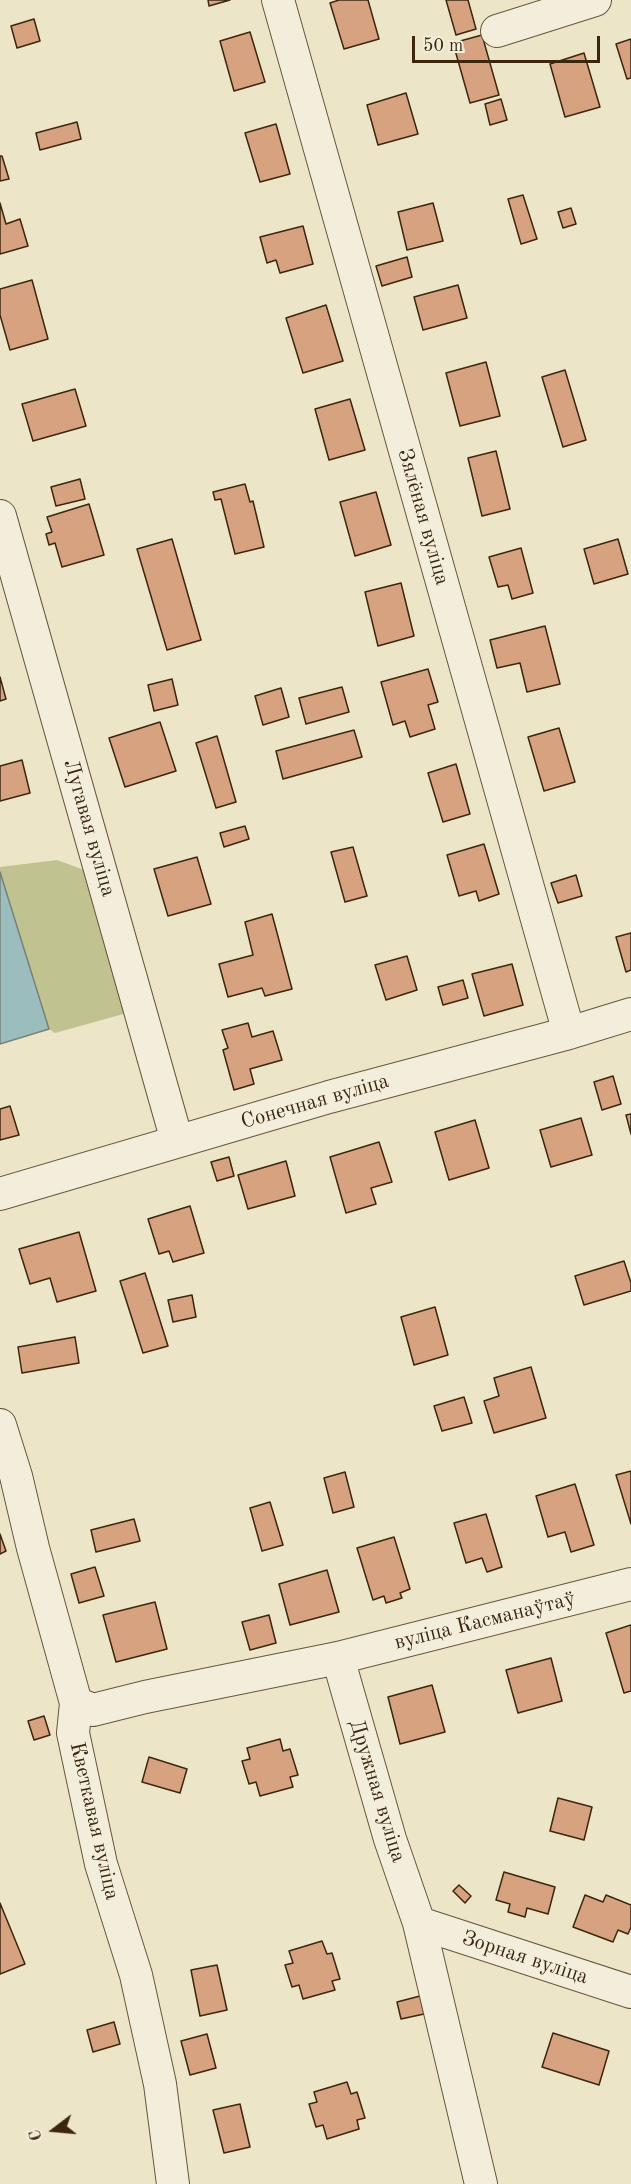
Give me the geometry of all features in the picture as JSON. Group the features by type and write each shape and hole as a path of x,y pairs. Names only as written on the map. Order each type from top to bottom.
{"street":[{"name":"Зялёная вуліца","path":"278,0 568,1033"},
{"path":"497,31 595,0"},
{"name":"Лугавая вуліца","path":"0,516 177,1142"},
{"name":"Сонечная вуліца","path":"0,1194 329,1097 631,1014"},
{"name":"Кветкавая вуліца","path":"0,1425 16,1476 33,1548 76,1703 73,1733 101,1864 136,1975 160,2084 173,2184"},
{"name":"вуліца Касманаўтаў","path":"339,1658 631,1584"},
{"path":"76,1703 93,1710 145,1697 339,1658"},
{"name":"Дружная вуліца","path":"339,1658 390,1839 419,1923 481,2184"},
{"name":"Зорная вуліца","path":"419,1923 631,1992"}],"green space":[{"path":"57,860 87,871 127,1013 55,1033 49,1029 0,867"}],"water":[{"path":"0,872 49,1029 0,1044"}],"building":[{"path":"208,0 230,0 209,6"},
{"path":"339,0 368,0 379,39 344,49 330,3"},
{"path":"446,0 468,0 476,29 456,35"},
{"path":"34,19 40,41 17,48 11,26"},
{"path":"250,32 265,82 234,91 220,41"},
{"path":"482,35 499,95 470,103 453,43"},
{"path":"631,39 631,78 627,79 616,44"},
{"path":"584,53 600,107 565,117 550,64"},
{"path":"406,93 418,134 378,145 367,105"},
{"path":"501,99 507,120 490,125 485,104"},
{"path":"77,122 81,139 40,150 36,133"},
{"path":"276,124 290,174 260,182 245,133"},
{"path":"0,156 2,156 9,179 0,181"},
{"path":"523,195 537,239 521,244 508,199"},
{"path":"0,203 6,224 20,219 28,246 0,254"},
{"path":"433,203 443,241 407,250 398,212"},
{"path":"571,208 576,224 563,228 558,212"},
{"path":"303,226 313,264 280,273 276,260 267,263 260,237"},
{"path":"407,257 412,277 382,286 376,266"},
{"path":"32,280 48,339 10,350 0,315 0,289"},
{"path":"458,285 467,318 423,330 414,297"},
{"path":"326,305 343,361 303,373 286,318"},
{"path":"486,362 500,416 460,426 446,373"},
{"path":"565,370 586,440 563,447 542,377"},
{"path":"75,389 86,426 33,441 22,404"},
{"path":"350,399 365,450 329,460 315,409"},
{"path":"496,451 510,509 482,516 468,458"},
{"path":"80,479 85,499 56,506 51,487"},
{"path":"245,484 250,502 253,501 264,547 235,554 221,499 215,500 213,492"},
{"path":"376,492 391,545 355,556 340,502"},
{"path":"89,504 104,555 62,567 55,543 49,545 46,534 52,532 47,517"},
{"path":"172,539 201,640 167,650 137,549"},
{"path":"618,539 628,574 594,584 584,549"},
{"path":"521,548 533,593 512,599 508,585 498,587 489,557"},
{"path":"401,583 414,636 378,646 365,592"},
{"path":"545,626 560,684 527,692 520,663 497,668 490,640"},
{"path":"428,669 438,702 428,705 435,729 410,737 405,721 393,725 381,682"},
{"path":"0,677 6,699 0,701"},
{"path":"172,679 178,705 154,711 148,685"},
{"path":"342,687 349,712 306,724 299,698"},
{"path":"281,688 289,717 263,725 255,696"},
{"path":"160,722 176,771 125,787 109,738"},
{"path":"559,728 575,782 544,791 528,737"},
{"path":"354,730 362,757 283,779 276,751"},
{"path":"217,736 236,802 216,808 196,743"},
{"path":"22,760 30,793 0,801 0,766"},
{"path":"456,764 470,814 443,822 428,773"},
{"path":"245,826 249,839 224,847 220,833"},
{"path":"484,844 499,894 479,901 476,891 459,896 447,855"},
{"path":"353,847 367,896 345,902 331,852"},
{"path":"197,857 211,904 168,916 154,869"},
{"path":"576,875 582,896 558,903 551,883"},
{"path":"272,914 292,989 265,996 262,988 228,997 219,964 253,955 245,922"},
{"path":"631,933 631,970 626,972 616,937"},
{"path":"407,956 417,990 386,1000 375,965"},
{"path":"512,964 523,1005 484,1016 472,974"},
{"path":"463,980 468,998 443,1005 438,987"},
{"path":"248,1023 252,1037 273,1031 282,1060 250,1069 254,1084 234,1090 223,1050 228,1048 222,1030"},
{"path":"613,1076 621,1104 602,1110 594,1082"},
{"path":"10,1106 19,1135 0,1140 0,1109"},
{"path":"631,1114 631,1134 626,1115"},
{"path":"581,1118 592,1155 551,1167 540,1130"},
{"path":"475,1120 489,1168 449,1180 435,1132"},
{"path":"379,1142 392,1182 371,1188 376,1204 346,1213 330,1157"},
{"path":"229,1157 234,1176 217,1181 211,1162"},
{"path":"286,1161 295,1196 248,1209 238,1175"},
{"path":"190,1206 204,1253 173,1262 169,1251 159,1254 148,1219"},
{"path":"79,1232 96,1291 57,1302 50,1278 30,1284 19,1249"},
{"path":"624,1261 631,1283 631,1291 584,1305 575,1276"},
{"path":"145,1273 168,1346 143,1353 120,1281"},
{"path":"192,1295 196,1317 173,1322 168,1300"},
{"path":"435,1307 448,1355 414,1365 401,1317"},
{"path":"75,1337 79,1363 22,1373 18,1347"},
{"path":"531,1367 546,1418 494,1433 484,1401 499,1396 494,1378"},
{"path":"464,1397 472,1423 442,1431 434,1406"},
{"path":"631,1471 631,1524 616,1475"},
{"path":"345,1472 354,1507 333,1513 324,1478"},
{"path":"575,1484 594,1545 571,1552 565,1532 548,1537 536,1496"},
{"path":"270,1502 283,1545 262,1551 250,1508"},
{"path":"486,1514 502,1567 487,1572 482,1558 466,1563 454,1523"},
{"path":"134,1519 140,1541 96,1552 91,1530"},
{"path":"0,1534 6,1551 0,1554"},
{"path":"394,1537 410,1589 400,1593 402,1598 386,1603 384,1596 373,1600 357,1548"},
{"path":"95,1567 104,1596 79,1603 71,1574"},
{"path":"327,1570 339,1612 290,1625 279,1584"},
{"path":"155,1602 167,1649 116,1662 103,1615"},
{"path":"269,1615 276,1643 250,1650 242,1622"},
{"path":"631,1625 631,1691 624,1693 606,1633"},
{"path":"551,1658 562,1701 518,1713 506,1670"},
{"path":"432,1685 445,1732 400,1744 388,1697"},
{"path":"44,1716 50,1735 34,1740 28,1721"},
{"path":"280,1739 283,1751 290,1749 298,1775 290,1777 293,1787 260,1796 256,1782 249,1784 242,1761 250,1759 247,1748"},
{"path":"149,1757 187,1769 180,1793 142,1782"},
{"path":"558,1798 592,1807 584,1840 550,1831"},
{"path":"504,1872 555,1887 548,1914 527,1908 525,1917 508,1912 510,1904 496,1900"},
{"path":"459,1885 471,1896 465,1903 453,1891"},
{"path":"585,1895 603,1902 606,1895 631,1905 631,1927 628,1934 618,1930 613,1942 573,1927"},
{"path":"0,1903 25,1964 0,1974"},
{"path":"322,1941 327,1954 332,1953 340,1979 332,1981 335,1990 303,1999 299,1985 292,1987 285,1965 293,1963 289,1951"},
{"path":"217,1965 227,2010 200,2016 191,1970"},
{"path":"420,1996 424,2014 401,2019 397,2002"},
{"path":"114,2022 120,2044 93,2052 87,2030"},
{"path":"553,2033 609,2051 599,2085 542,2067"},
{"path":"207,2034 216,2068 190,2075 181,2041"},
{"path":"347,2082 351,2094 357,2092 365,2118 357,2120 359,2129 327,2139 323,2125 316,2127 309,2104 317,2102 314,2092"},
{"path":"240,2104 250,2147 224,2153 213,2110"}]}
